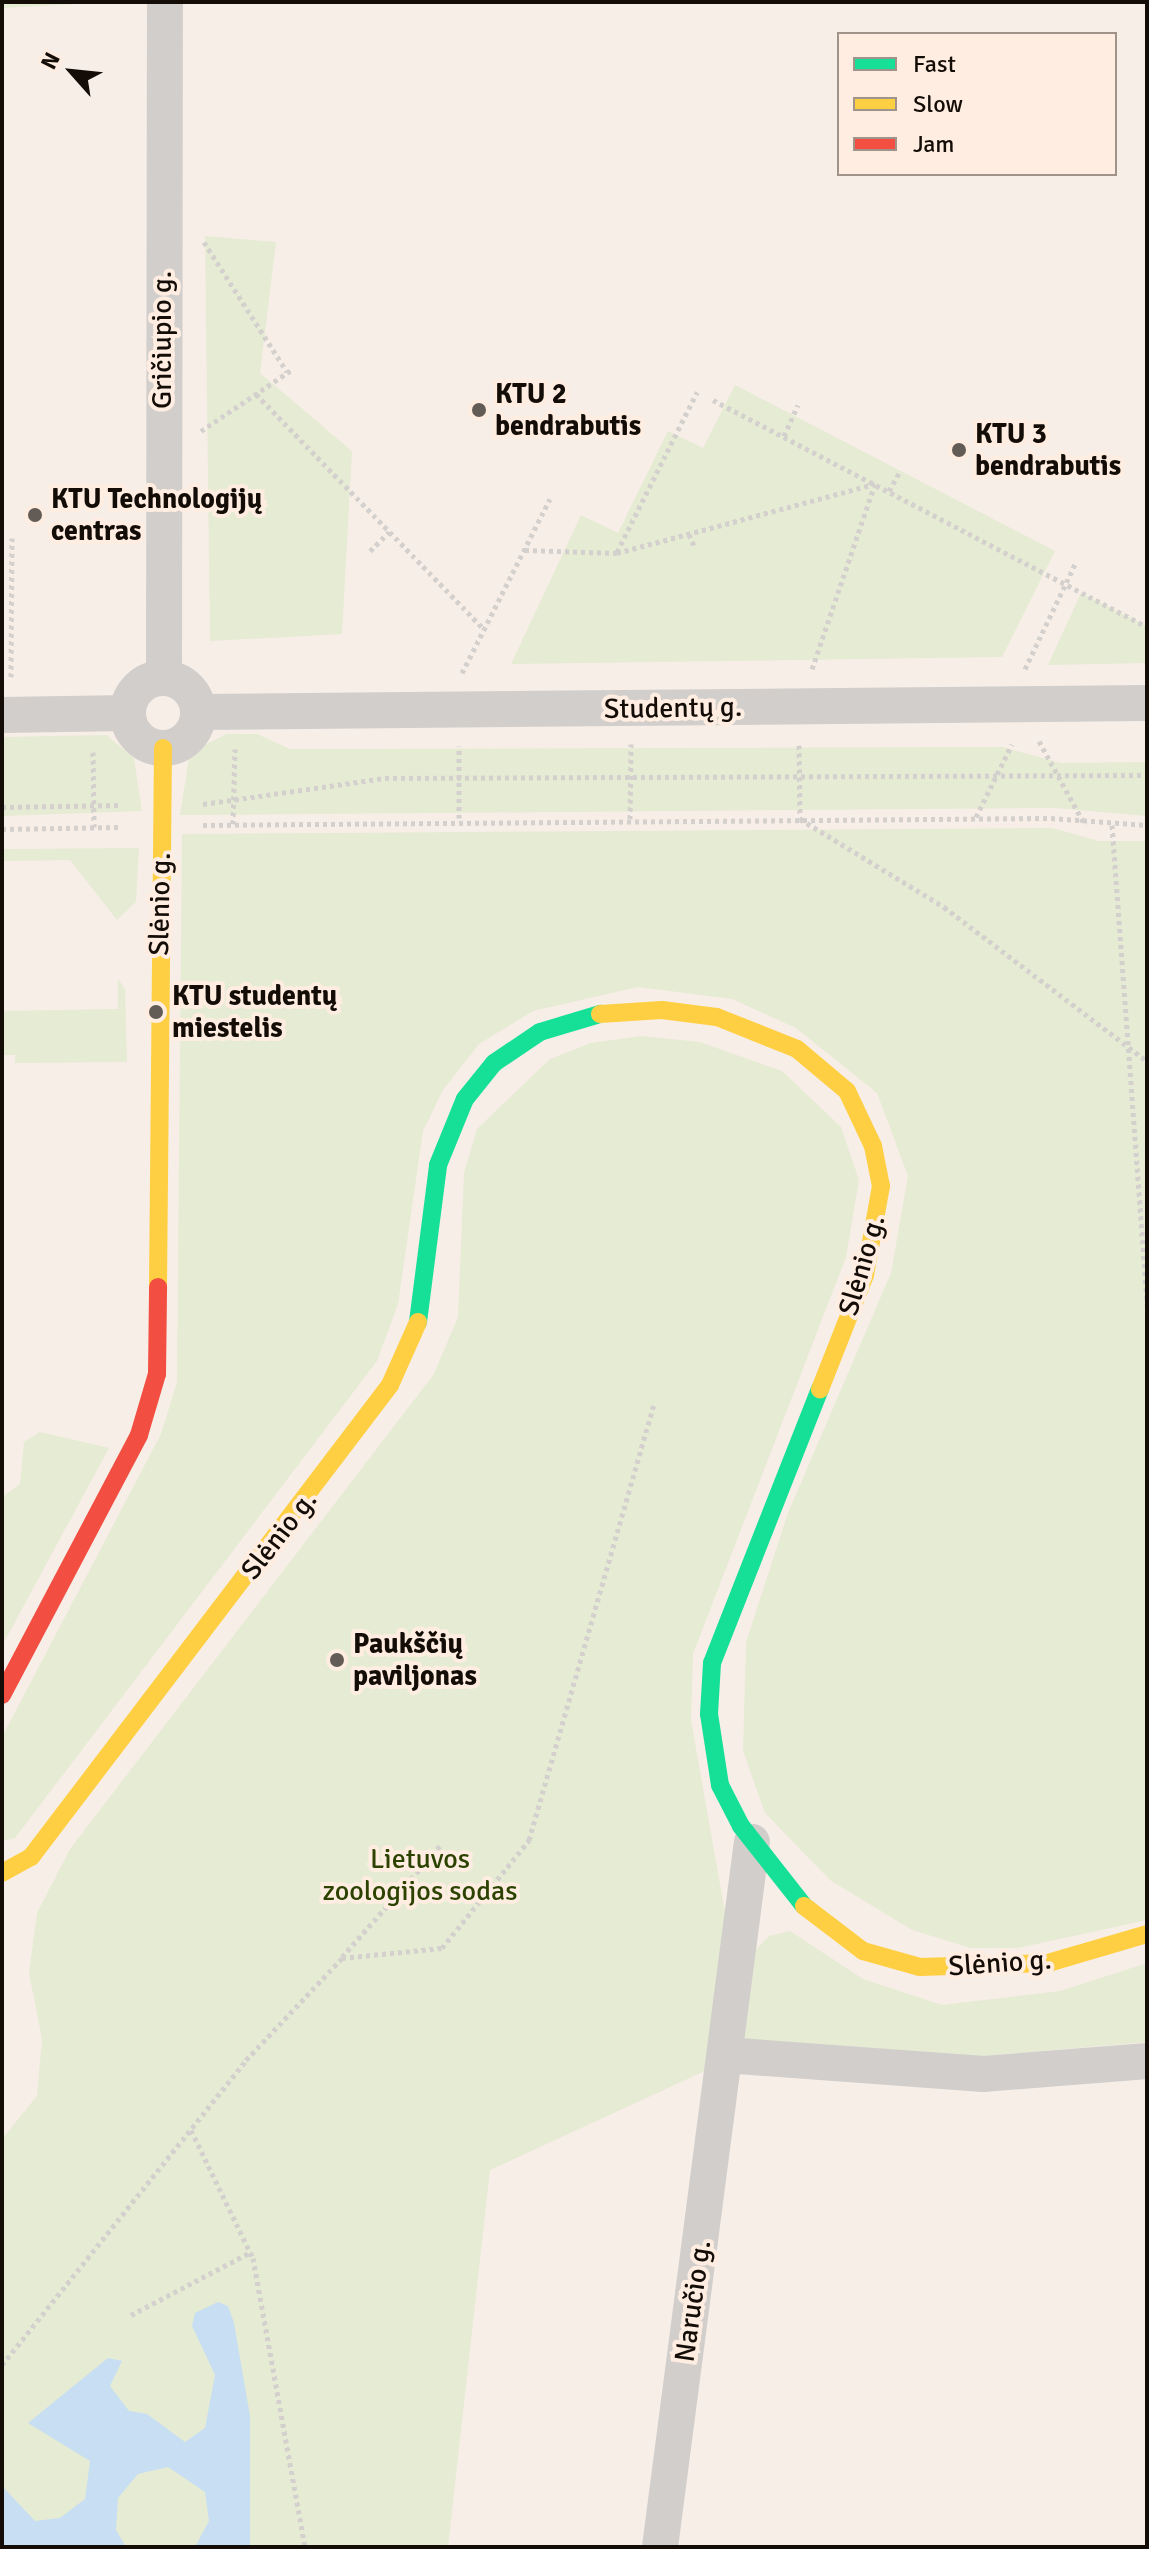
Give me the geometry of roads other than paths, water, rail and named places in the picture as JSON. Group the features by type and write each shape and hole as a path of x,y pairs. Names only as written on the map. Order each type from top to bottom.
{"street":[{"name":"Gričiupio g.","path":"164,678 165,2"},
{"path":"164,678 184,684 198,712 188,738 163,748 142,741 128,713 139,688 164,678"},
{"name":"Studentų g.","path":"198,712 799,706 1026,710 1147,703"},
{"path":"6,714 128,713"},
{"name":"Slėnio g.","path":"2,1695 139,1435 157,1374 163,748"},
{"name":"Slėnio g.","path":"2,1873 31,1857 390,1385 422,1313 438,1165 465,1099 494,1063 540,1032 631,1010 717,1017 797,1049 847,1091 873,1146 881,1186 865,1275 712,1663 709,1714 720,1785 752,1842 817,1923 863,1951 920,1967 1048,1963 1147,1934"},
{"name":"Naručio g.","path":"660,2547 752,1842"},
{"path":"725,2055 983,2074 1147,2061"}],"water":[{"path":"218,2302 228,2306 234,2323 250,2416 250,2547 195,2547 209,2521 205,2492 168,2467 138,2474 118,2498 116,2530 126,2547 2,2547 2,2486 35,2521 60,2518 85,2499 90,2461 28,2423 108,2358 122,2361 110,2386 129,2411 147,2414 185,2442 205,2428 215,2375 192,2326 195,2313"}],"place":[{"name":"KTU 2 bendrabutis","path":"479,410"},
{"name":"KTU 3 bendrabutis","path":"959,450"},
{"name":"KTU Technologijų centras","path":"35,515"},
{"name":"KTU studentų miestelis","path":"156,1012"},
{"name":"Paukščių paviljonas","path":"337,1660"}],"park label":[{"name":"Lietuvos zoologijos sodas","path":"420,1875"}]}
